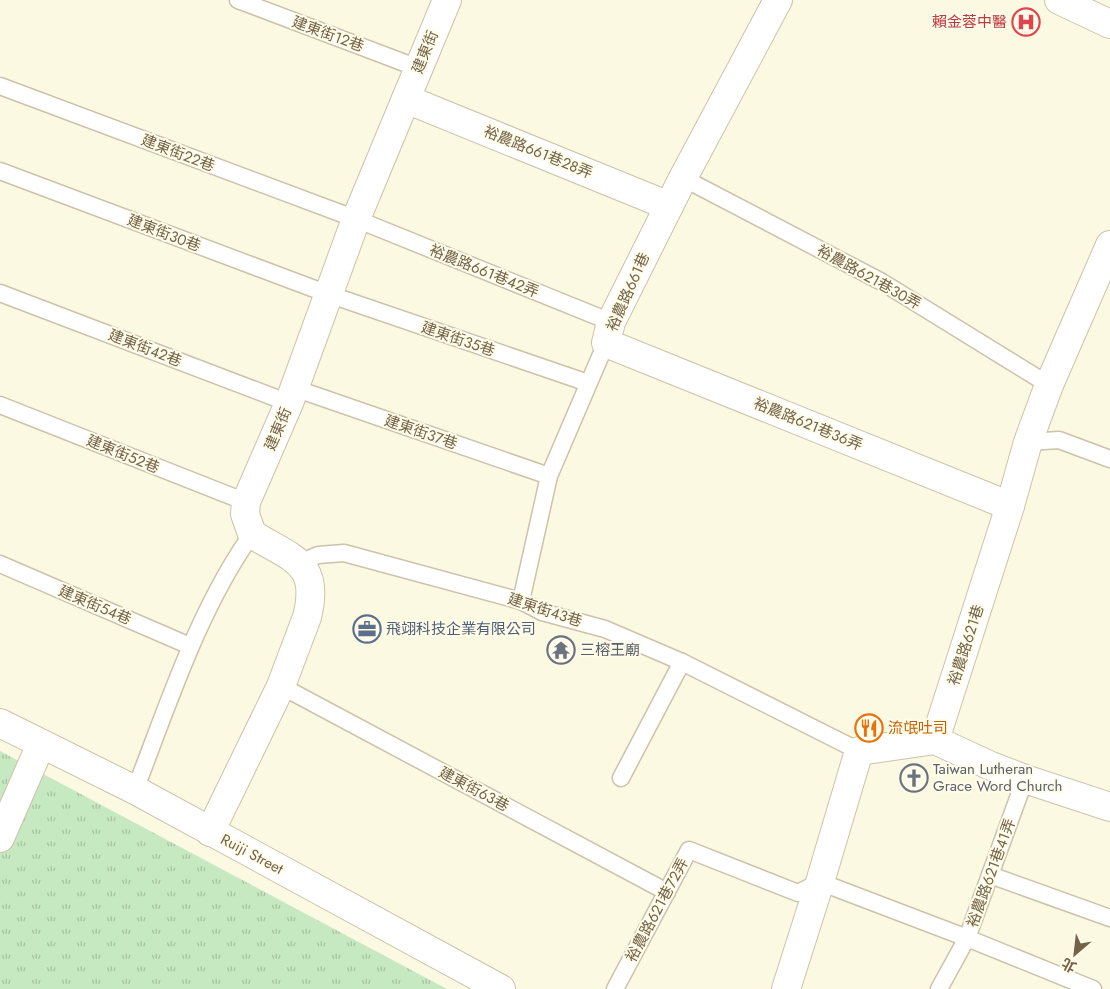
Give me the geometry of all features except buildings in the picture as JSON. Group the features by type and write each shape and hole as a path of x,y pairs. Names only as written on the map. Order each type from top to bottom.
{"street":[{"name":"建東街","path":"246,502 291,395 356,219 447,0"},
{"name":"裕農路661巷","path":"609,332 683,178 778,0"},
{"path":"1059,0 1110,24"},
{"name":"裕農路661巷28弄","path":"406,99 669,206"},
{"name":"裕農路621巷","path":"935,740 1010,506 1028,442 1049,385 1110,245"},
{"name":"裕農路621巷36弄","path":"609,332 1010,506"},
{"path":"210,832 281,686 310,606 310,583 307,572 300,563 252,534 245,514 246,502"},
{"name":"Ruiji Street","path":"0,723 135,790 501,989"},
{"path":"786,989 859,751 935,740 1025,779 1110,807"},
{"path":"0,838 41,744"}],"lane":[{"name":"建東街12巷","path":"238,0 418,68"},
{"name":"建東街22巷","path":"0,86 356,219"},
{"name":"建東街30巷","path":"0,171 328,294"},
{"name":"裕農路621巷30弄","path":"683,178 882,282 1049,385"},
{"name":"裕農路661巷42弄","path":"356,219 609,332"},
{"name":"建東街42巷","path":"0,292 291,395"},
{"name":"建東街35巷","path":"328,294 588,383"},
{"name":"裕農路661巷","path":"521,601 549,476 609,332"},
{"name":"建東街37巷","path":"291,395 549,476"},
{"name":"建東街52巷","path":"0,405 246,502"},
{"path":"1028,442 1059,440 1110,459"},
{"path":"135,790 190,646 234,558 252,534"},
{"name":"建東街43巷","path":"300,563 318,555 344,553 521,601 542,612 605,629 682,662 859,751"},
{"name":"建東街54巷","path":"0,564 190,646"},
{"path":"621,778 682,662"},
{"name":"建東街63巷","path":"281,686 667,892"},
{"name":"裕農路621巷41弄","path":"939,989 967,938 1025,779"},
{"name":"裕農路621巷72弄","path":"615,989 689,850 798,893 820,882"},
{"path":"990,875 1110,918"},
{"name":"裕農路621巷41弄","path":"820,882 967,938"},
{"path":"967,938 1093,989"}],"green space":[{"path":"0,751 447,989 0,989"}],"place":[{"name":"賴金蓉中醫","path":"1026,22"},
{"name":"飛翊科技企業有限公司","path":"367,629"},
{"name":"三榕王廟","path":"561,650"},
{"name":"流氓吐司","path":"869,728"},
{"name":"Taiwan Lutheran Grace Word Church","path":"914,778"}]}
